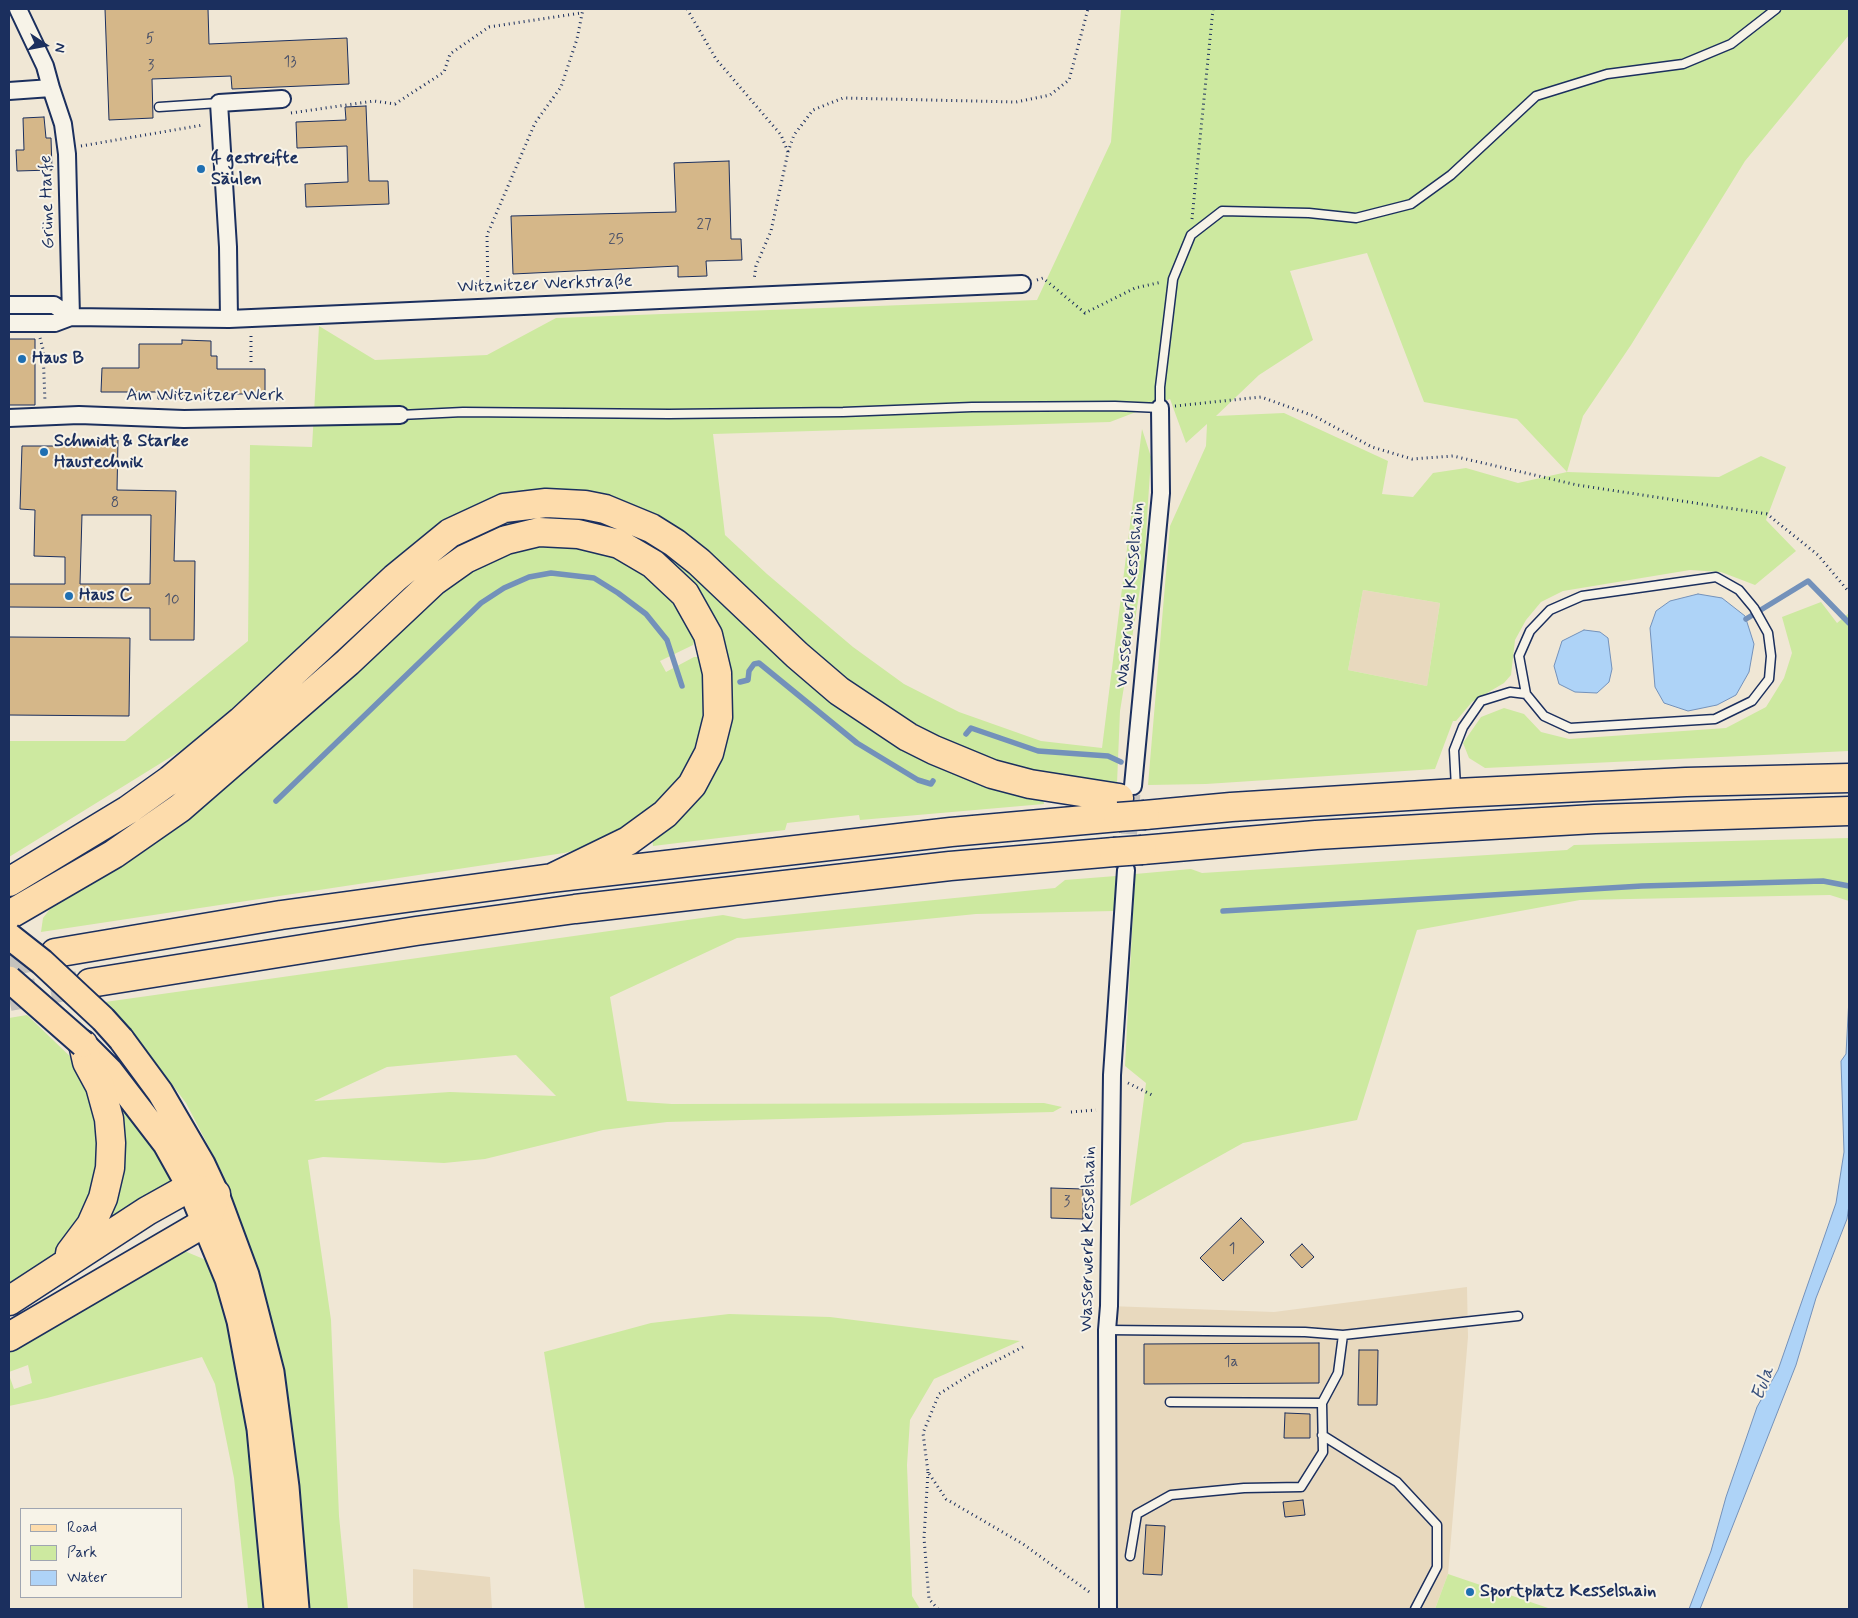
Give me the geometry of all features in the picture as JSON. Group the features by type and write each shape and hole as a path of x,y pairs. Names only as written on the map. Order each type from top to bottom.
{"highway":[{"path":"9,882 128,810 184,769 241,721 395,578 450,533 504,508 546,503 585,505 605,509 651,528 675,543 699,562 797,655 839,691 873,716 934,750 992,774 1030,784 1132,803 1231,807 1456,793 1686,782 1849,778"},
{"path":"14,913 114,854 180,808 348,662 434,581 464,559 506,540 538,532 578,534 618,544 653,564 685,594 708,634 717,673 718,717 709,753 692,785 665,814 628,841 552,878"},
{"path":"54,953 282,915 552,878 951,832 1132,803"},
{"path":"90,983 416,931 901,871 1127,857 1316,835 1585,820 1848,811"},
{"path":"58,1268 91,1226 103,1198 110,1168 111,1143 108,1119 100,1086 87,1062 84,1044"},
{"path":"9,1301 147,1211 190,1187 216,1194 206,1222 9,1337"}],"main road":[{"path":"9,936 55,974 103,1019 121,1039 160,1092 202,1164 216,1194 246,1275 271,1372 286,1486 296,1609"},
{"path":"9,979 84,1044 110,1071 138,1105 166,1144 190,1187 206,1222 238,1312 252,1374 260,1428 277,1609"}],"street":[{"name":"Grüne Harfe","path":"18,9 46,66 63,124 67,154 71,317"},
{"path":"9,91 51,88"},
{"path":"229,319 219,103 285,106"},
{"name":"Witznitzer Werkstraße","path":"9,323 55,323 71,317 229,319 1022,284"},
{"name":"Witznitzer Werkstraße","path":"9,305 54,305 71,317"},
{"name":"Wasserwerk Kesselshain","path":"1132,803 1160,493 1160,408"},
{"name":"Am Witznitzer Werk","path":"9,418 45,415 184,419 400,415"},
{"name":"Wasserwerk Kesselshain","path":"1108,1608 1107,1330 1109,1306 1112,1075 1127,857"}],"lane":[{"path":"400,415 463,412 669,414 843,412 972,407 1115,406 1160,408 1160,387 1173,279 1191,235 1222,210 1309,213 1356,218 1411,204 1451,174 1536,96 1607,74 1683,64 1731,44 1776,9"},
{"path":"159,107 219,103"},
{"path":"1456,793 1454,750 1467,720 1482,701 1510,692 1526,694 1544,716 1570,728 1715,719 1752,701 1770,679 1772,656 1768,633 1754,608 1739,590 1716,577 1582,596 1550,610 1530,631 1519,656 1526,694"},
{"path":"1107,1330 1305,1332 1343,1335 1518,1316"},
{"path":"1130,1556 1137,1514 1172,1495 1244,1488 1301,1488 1323,1452 1322,1403 1338,1373 1343,1335"},
{"path":"1170,1402 1322,1403"},
{"path":"1322,1435 1397,1482 1437,1525 1437,1567 1415,1609"}],"path":[{"path":"687,9 716,59 781,135 788,152"},
{"path":"751,296 756,266 771,231 788,152 794,135 813,110 843,98 1016,102 1050,95 1069,80 1088,9"},
{"path":"1191,235 1212,9"},
{"path":"285,106 374,101 395,104 444,72 450,54 489,27 582,11 577,39 561,87 536,123 487,235 487,307"},
{"path":"78,147 220,122"},
{"path":"1022,284 1044,278 1085,313 1135,288 1173,279"},
{"path":"251,362 252,318"},
{"path":"43,350 45,415"},
{"path":"1160,408 1261,397 1314,416 1372,447 1412,459 1453,456 1577,484 1767,514 1818,555 1849,592"},
{"path":"1112,1075 1154,1096"},
{"path":"1071,1112 1112,1109"},
{"path":"938,1609 929,1599 924,1546 928,1472 923,1433 939,1394 974,1372 1023,1347"},
{"path":"928,1472 946,1499 1023,1544 1108,1608"}],"shaded area":[{"path":"1363,590 1440,603 1427,686 1348,670"},
{"path":"1467,1287 1468,1337 1448,1574 1435,1609 1116,1609 1117,1349 1109,1306 1274,1312"},
{"path":"413,1569 490,1577 492,1609 413,1609"}],"green space":[{"path":"1121,9 1849,9 1849,35 1745,161 1631,345 1583,416 1567,472 1719,477 1761,456 1786,467 1766,520 1796,551 1755,585 1721,572 1690,570 1563,591 1541,602 1526,620 1515,640 1511,675 1504,683 1472,702 1456,721 1453,721 1435,769 1206,784 1148,785 1170,526 1206,446 1207,424 1186,443 1170,399 1110,422 713,434 725,535 767,574 853,647 904,684 959,712 1041,741 1102,748 1142,429 1151,457 1144,565 1120,711 1117,784 1019,769 965,751 914,727 865,698 593,494 561,489 531,490 498,498 458,513 424,535 246,697 182,750 9,857 9,741 125,741 248,641 250,445 312,447 319,326 375,360 487,355 556,318 1037,300 1111,142","holes":["1367,253 1424,402 1517,419 1567,472 1518,483 1466,468 1433,473 1413,497 1382,494 1388,461 1284,413 1216,416 1259,375 1313,340 1290,271","1363,590 1440,603 1427,686 1348,670"]},
{"path":"534,514 594,517 660,543 806,676 1043,796 1044,804 860,820 859,815 787,823 785,830 653,846 652,836 726,720 676,569 516,529 170,802 171,794 446,549 499,521"},
{"path":"537,543 566,543 614,554 664,586 696,635 693,645 660,661 666,672 694,657 704,657 705,733 675,794 601,844 564,853 41,932 43,918 54,904 472,566"},
{"path":"1821,602 1837,623 1849,613 1849,751 1485,768 1469,758 1463,743 1481,717 1504,708 1524,714 1541,732 1569,739 1726,728 1766,707 1784,678 1792,653 1782,617"},
{"path":"1849,838 1849,901 1830,895 1580,900 1417,930 1357,1120 1243,1143 1130,1206 1146,1083 1125,1066 1135,874 1191,869 1202,873 1567,850 1574,845"},
{"path":"1116,876 1114,911 976,914 737,938 610,997 627,1101 672,1104 1044,1103 1062,1107 1053,1112 667,1122 603,1130 485,1159 444,1163 323,1157 308,1160 331,1320 339,1516 348,1609 305,1609 251,1258 223,1174 186,1103 136,1036 105,1002 723,915 744,919 1055,888 1065,880","holes":["516,1055 556,1096 450,1092 314,1101 387,1067"]},
{"path":"27,1015 77,1063 92,1087 102,1146 92,1199 59,1254 9,1289 9,1018"},
{"path":"110,1084 176,1180 103,1224"},
{"path":"182,1250 206,1260 222,1284 250,1409 270,1609 248,1609 234,1478 215,1384 202,1357 47,1398 9,1406 9,1375 14,1389 32,1383 28,1365 9,1372 9,1350"},
{"path":"729,1314 830,1317 1020,1341 934,1379 910,1420 907,1465 912,1596 920,1609 585,1609 544,1352 651,1323"},
{"name":"Sportplatz Kesselshain","path":"1448,1574 1551,1609 1435,1609"}],"water":[{"path":"1698,594 1722,598 1745,616 1754,644 1749,672 1736,695 1717,705 1688,711 1664,703 1655,687 1650,628 1656,611 1670,601"},
{"path":"1584,630 1600,632 1608,638 1612,669 1609,682 1597,693 1575,692 1559,684 1554,666 1562,641"},
{"path":"1849,998 1849,1205 1847,1219 1816,1298 1796,1365 1700,1609 1689,1609 1711,1551 1726,1497 1757,1407 1778,1370 1836,1203 1844,1152 1841,1061 1846,1054"}],"building":[{"path":"105,9 208,9 209,44 347,38 349,84 232,89 231,76 152,79 153,118 109,120"},
{"path":"366,106 369,181 388,181 389,204 306,207 305,184 348,182 347,146 297,148 296,122 346,120 345,107"},
{"path":"44,117 46,138 51,138 52,170 17,171 16,150 24,150 23,118"},
{"path":"729,161 731,239 741,239 742,260 706,261 707,276 678,277 678,266 513,274 511,216 676,212 674,163"},
{"name":"Haus B","path":"9,339 35,339 35,405 9,405"},
{"path":"182,340 211,341 211,356 217,356 217,369 265,369 265,394 185,394 185,399 158,399 158,392 101,392 102,368 139,368 139,344 182,344"},
{"path":"66,439 118,440 117,490 176,491 174,561 195,561 194,640 150,640 150,608 9,607 9,584 65,584 65,557 34,556 35,510 20,509 22,446 66,446","holes":["82,515 151,515 150,584 80,584"]},
{"path":"9,637 130,638 129,716 9,715"},
{"path":"1051,1188 1083,1189 1083,1219 1051,1218"},
{"path":"1241,1218 1264,1242 1223,1281 1200,1258"},
{"path":"1302,1244 1314,1257 1302,1268 1290,1255"},
{"path":"1319,1343 1319,1383 1144,1384 1144,1344"},
{"path":"1359,1350 1378,1350 1377,1405 1358,1405"},
{"path":"1285,1413 1310,1414 1310,1438 1284,1438"},
{"path":"1303,1500 1305,1515 1285,1517 1283,1502"},
{"path":"1146,1525 1165,1526 1162,1575 1143,1574"}],"waterway":[{"path":"276,801 481,603 504,588 529,577 551,573 594,578 618,593 646,614 667,640 682,686"},
{"path":"1746,619 1808,581 1849,623"},
{"path":"740,682 748,680 749,671 754,664 759,663 857,743 918,780 931,784 933,781"},
{"path":"966,734 971,728 1038,751 1108,756 1121,762"},
{"path":"1223,911 1642,886 1823,881 1849,886"}],"tunnel":[{"path":"1127,858 1133,786"},
{"path":"9,962 55,953"},
{"path":"9,997 89,983"}],"place":[{"name":"4 gestreifte Säulen","path":"201,169"},
{"name":"Haus B","path":"22,359"},
{"name":"Schmidt & Starke Haustechnik","path":"44,452"},
{"name":"Haus C","path":"69,596"},
{"name":"Sportplatz Kesselshain","path":"1470,1592"}],"water label":[{"name":"Eula","path":"1764,1384"}]}
